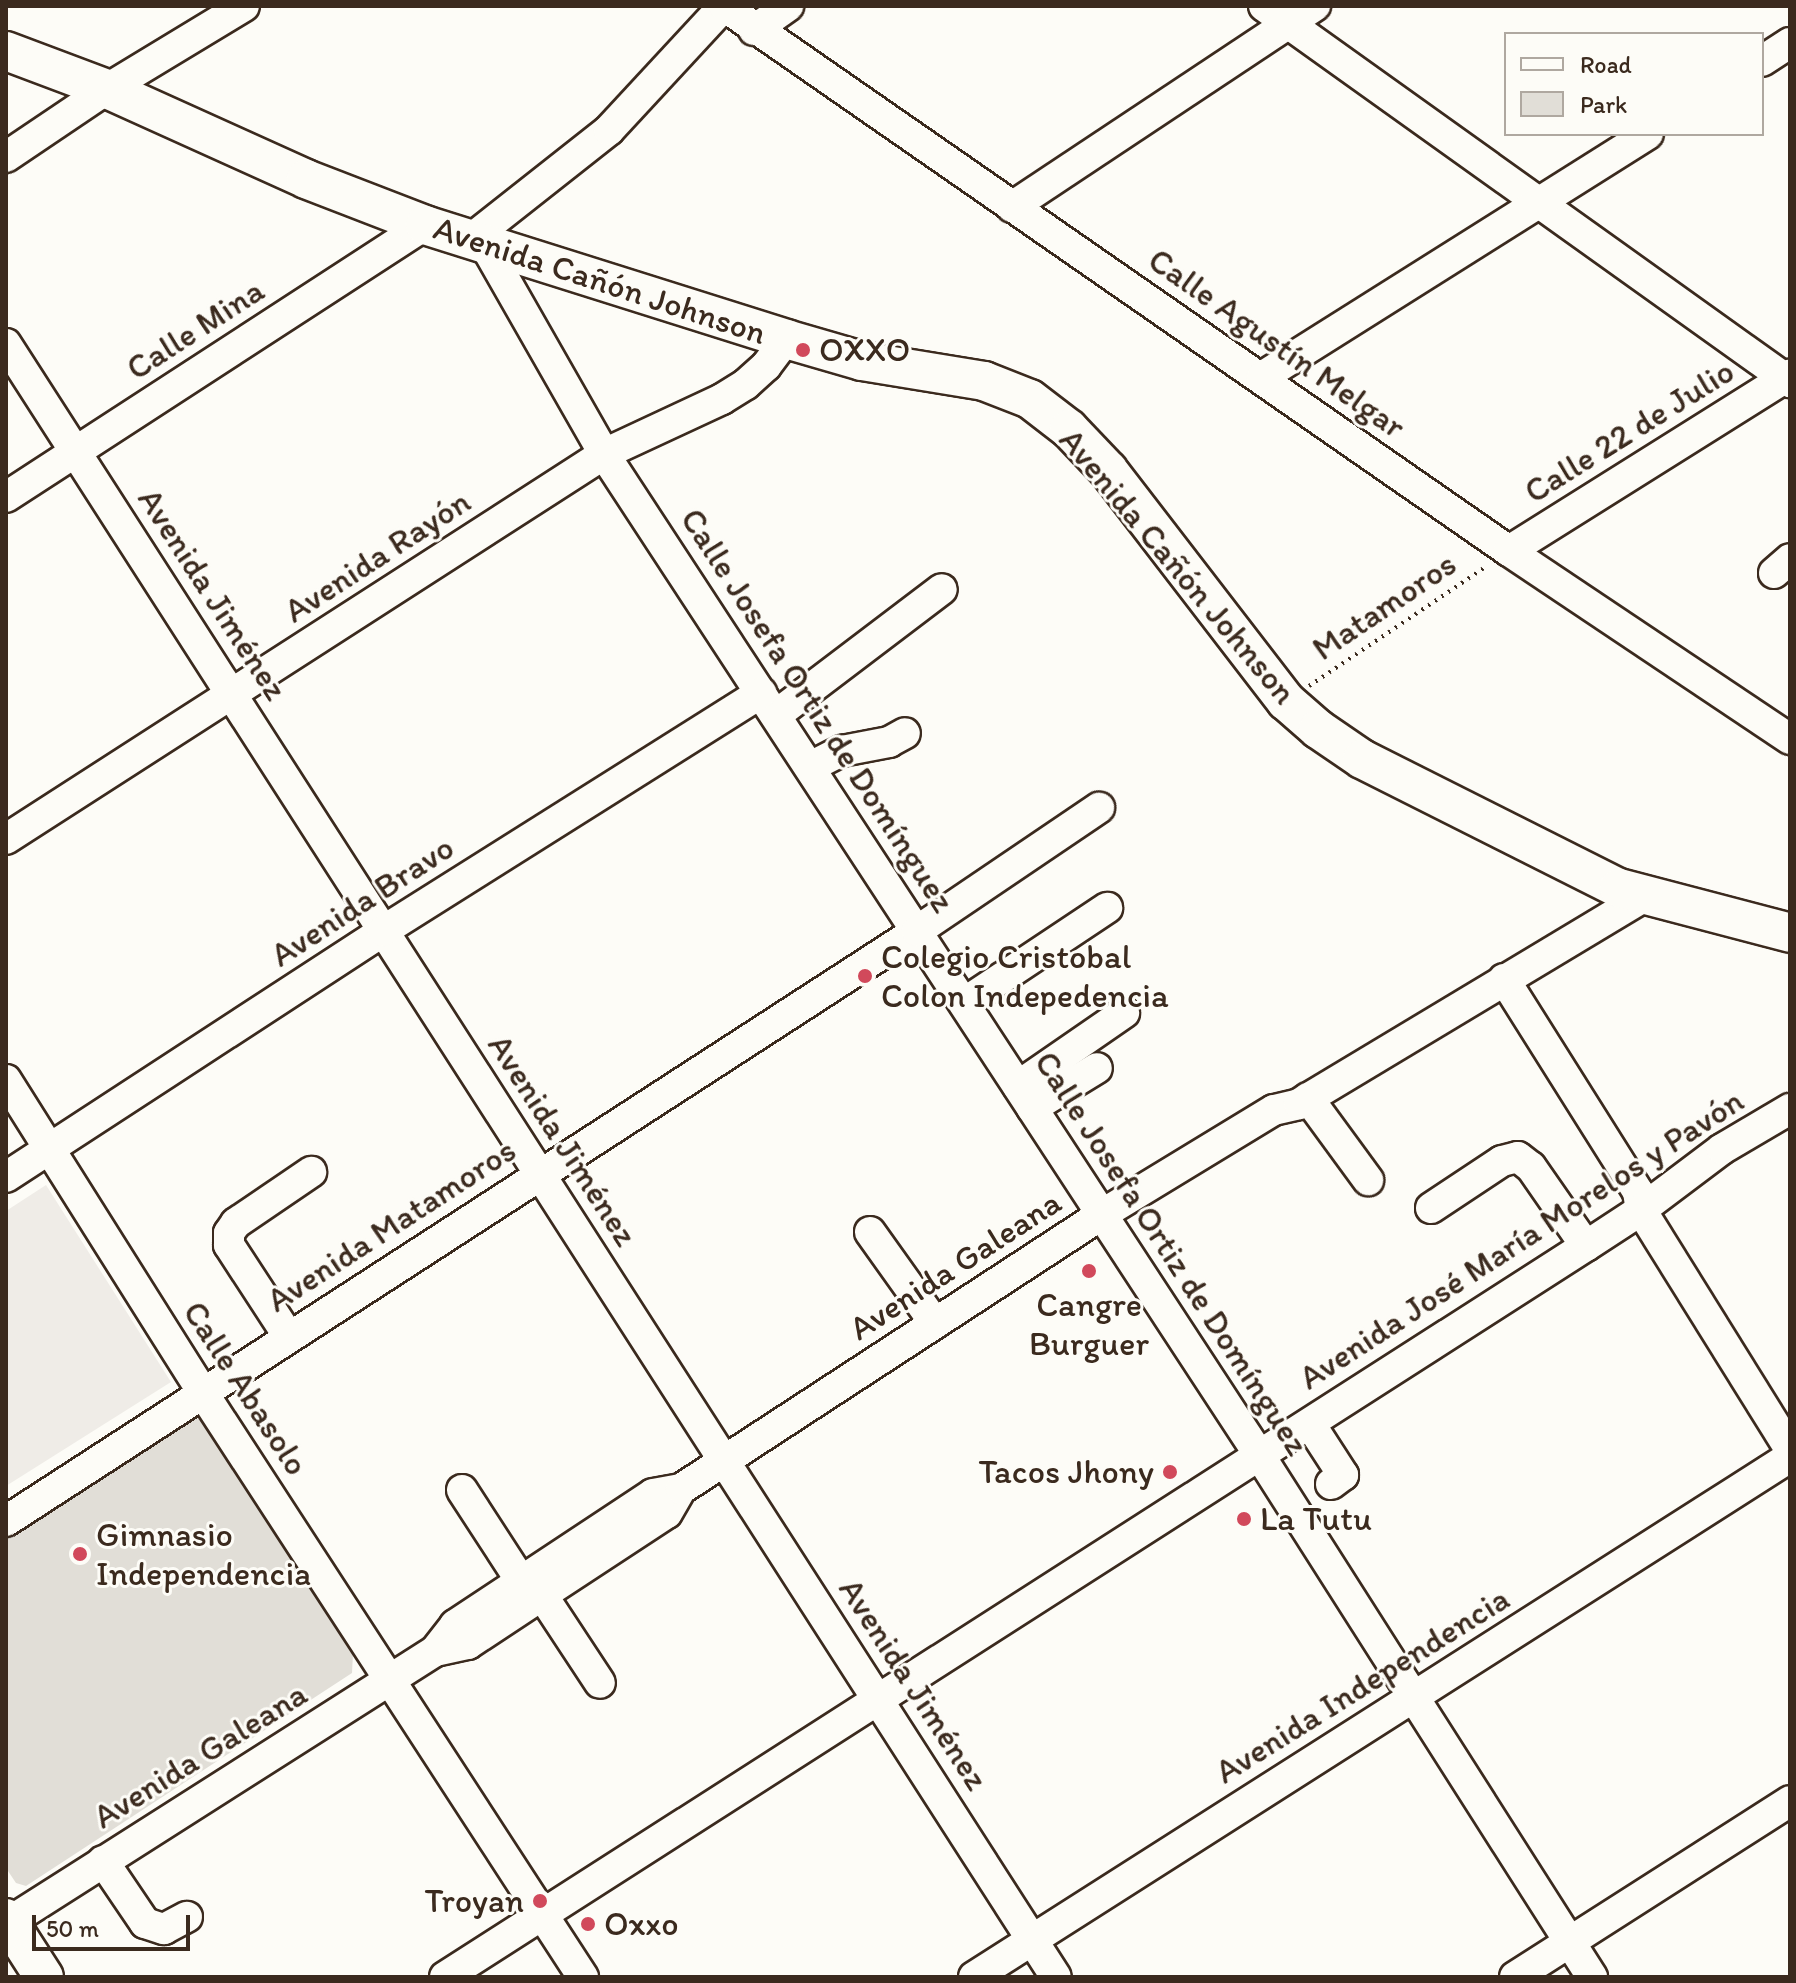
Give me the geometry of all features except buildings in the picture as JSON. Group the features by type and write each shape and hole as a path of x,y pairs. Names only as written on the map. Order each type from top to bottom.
{"main road":[{"name":"Avenida Cañón Johnson","path":"6,51 107,89 306,179 425,225 862,361 984,381 1030,399 1069,429 1108,470 1286,701 1362,759 1632,892 1790,933"},
{"path":"7,1921 44,1977"}],"street":[{"path":"6,157 107,89 244,6"},
{"path":"478,242 609,130 724,6"},
{"name":"Calle Agustín Melgar","path":"724,6 754,30 1262,377 1509,551 1790,739"},
{"path":"754,30 788,6"},
{"path":"1264,6 1788,378"},
{"path":"1012,207 1315,6"},
{"path":"1764,60 1790,43"},
{"path":"1262,377 1645,136"},
{"name":"Calle Mina","path":"6,497 425,225"},
{"name":"Calle Josefa Ortiz de Domínguez","path":"478,242 604,454 1260,1456 1313,1496 1415,1696 1592,1977"},
{"name":"Avenida Rayón","path":"6,839 604,454 722,399 766,366 786,339"},
{"name":"Avenida Jiménez","path":"6,344 1056,1977"},
{"name":"Calle 22 de Julio","path":"1509,551 1788,378"},
{"name":"Avenida Bravo","path":"6,1177 383,931 769,704 942,589"},
{"path":"810,767 842,751 889,742 905,733"},
{"name":"Avenida Matamoros","path":"6,1521 917,931 1099,808"},
{"name":"Avenida Galeana","path":"7,1921 435,1651 468,1644 532,1588 667,1513 681,1489 1101,1215 1274,1110 1308,1098 1504,979 1632,892"},
{"name":"Avenida Galeana","path":"1274,1110 1289,1091 1632,892"},
{"path":"964,1003 1107,908"},
{"path":"1504,979 1638,1192 1641,1210 1790,1449"},
{"path":"1025,1097 1124,1013"},
{"path":"1025,1097 1097,1068"},
{"name":"Calle Abasolo","path":"6,1080 203,1393 583,1977"},
{"path":"1308,1098 1368,1180"},
{"name":"Avenida José María Morelos y Pavón","path":"445,1977 1586,1246 1641,1210 1722,1149 1790,1109"},
{"path":"1431,1208 1502,1161 1518,1157 1531,1167 1586,1246"},
{"path":"289,1337 229,1245 229,1233 236,1223 311,1172"},
{"path":"870,1232 935,1323"},
{"path":"1310,1424 1343,1475 1313,1496"},
{"name":"Avenida Independencia","path":"974,1977 1790,1457"},
{"path":"462,1490 600,1683"},
{"path":"1515,1977 1790,1801"},
{"path":"103,1861 145,1923 164,1929 187,1917"}],"path":[{"name":"Matamoros","path":"1286,701 1509,551"}],"shaded area":[{"path":"46,1185 171,1382 6,1486 6,1211"}],"green space":[{"path":"188,1417 204,1420 353,1653 352,1673 26,1886 16,1883 6,1868 6,1536"}],"place":[{"name":"OXXO","path":"803,350"},
{"name":"Colegio Cristobal Colon Indepedencia","path":"865,976"},
{"name":"Cangre Burguer","path":"1089,1271"},
{"name":"Tacos Jhony","path":"1170,1472"},
{"name":"La Tutu","path":"1244,1519"},
{"name":"Gimnasio Independencia","path":"80,1554"},
{"name":"Troyan","path":"540,1901"},
{"name":"Oxxo","path":"588,1924"}]}
